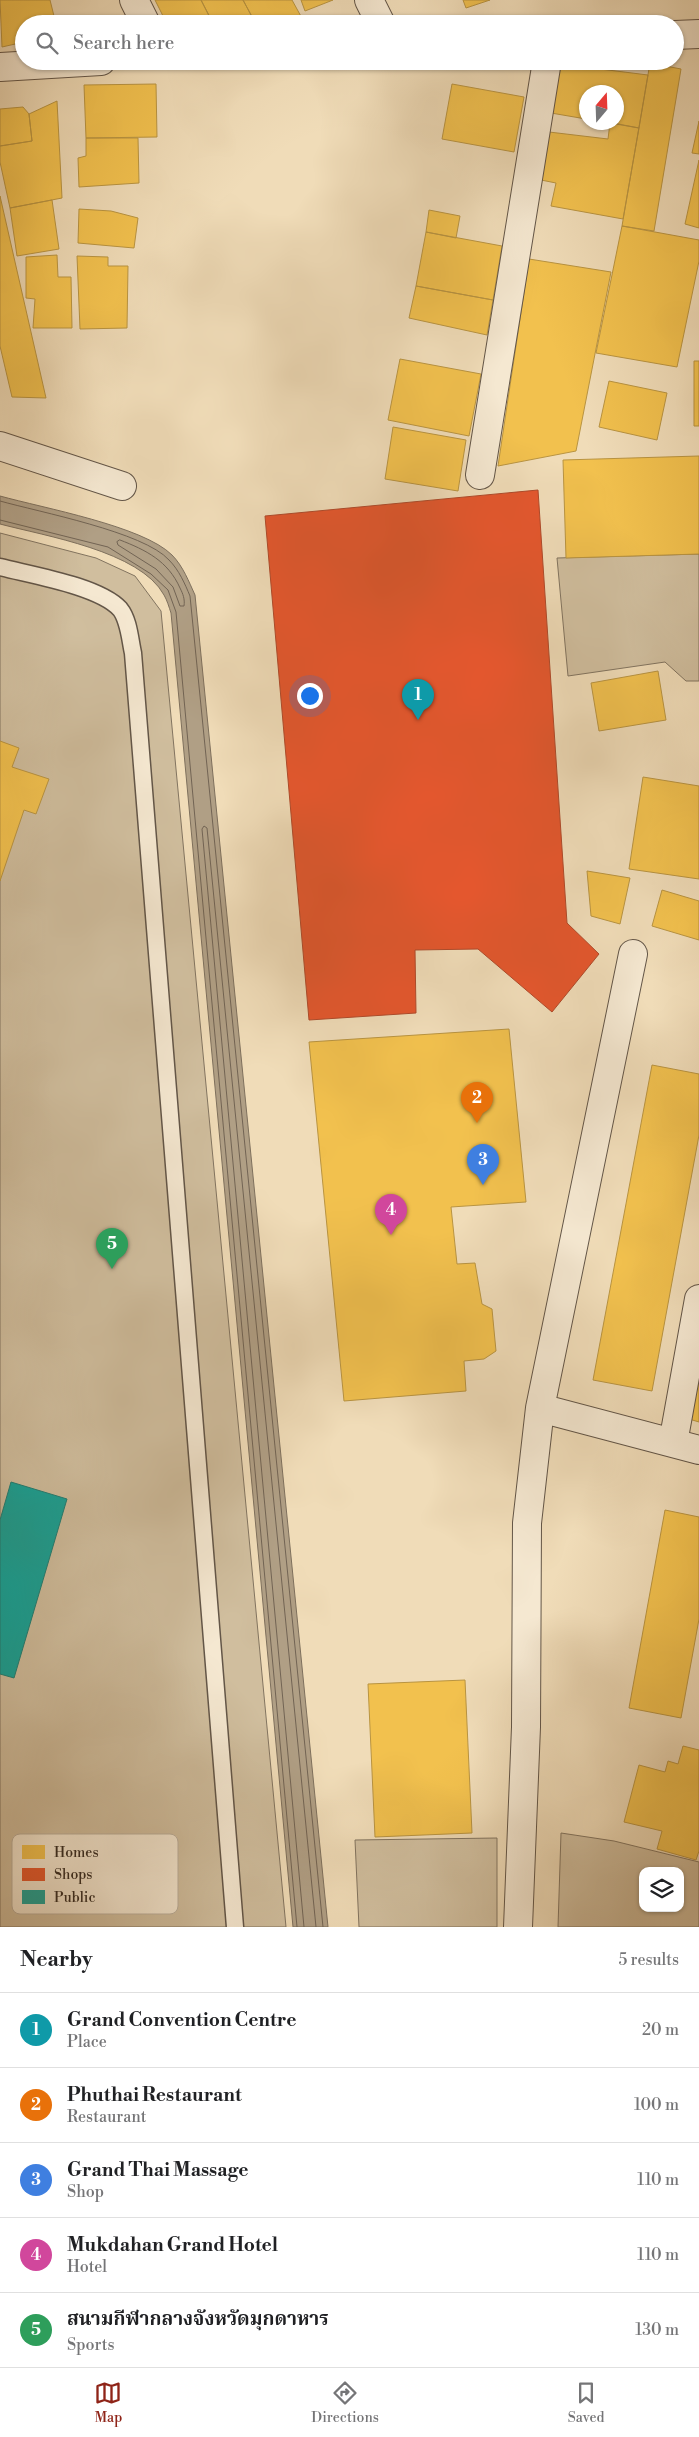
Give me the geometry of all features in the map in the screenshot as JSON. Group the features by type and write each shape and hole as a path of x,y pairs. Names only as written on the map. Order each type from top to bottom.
{"street":[{"path":"134,0 142,15"},
{"path":"369,0 376,15"},
{"path":"684,35 699,34"},
{"path":"0,67 15,66"},
{"path":"480,475 546,70"},
{"path":"0,446 122,486"},
{"path":"518,1927 526,1727 527,1523 540,1408 633,954"},
{"path":"673,1443 699,1299"},
{"path":"540,1408 699,1450"}],"lane":[{"path":"0,567 89,591 108,599 121,610 128,626 133,653 235,1927"}],"shaded area":[{"path":"0,533 96,558 135,576 161,611 286,1927 0,1927"},
{"path":"699,554 699,681 686,681 665,662 568,676 557,558"},
{"path":"561,1833 614,1841 699,1862 699,1927 558,1927"},
{"path":"497,1838 497,1927 359,1927 355,1840"}],"water":[{"path":"0,496 91,519 139,535 172,555 185,574 195,595 328,1927 293,1927 171,613 164,595 152,580 135,567 113,556 65,540 0,524"}],"building: Homes":[{"path":"0,0 50,0 54,15 15,15 15,44 2,47"},
{"path":"155,0 201,0 209,15 162,15"},
{"path":"201,0 243,0 251,15 208,15"},
{"path":"243,0 292,0 300,15 251,15"},
{"path":"301,0 333,0 305,11"},
{"path":"463,0 490,0 466,8"},
{"path":"557,70 608,70 648,75 639,128 624,125 624,85 579,85 579,118 551,113"},
{"path":"649,70 681,70 654,231 622,226"},
{"path":"156,84 157,137 86,138 84,85"},
{"path":"452,84 524,97 514,152 442,139"},
{"path":"57,101 62,198 10,208 0,162 0,146 32,141 29,114"},
{"path":"23,107 29,114 32,141 0,146 0,109"},
{"path":"699,121 699,154 692,153"},
{"path":"624,125 639,128 623,219 551,206 556,183 541,180 549,132 608,139 609,130 624,130"},
{"path":"86,138 138,138 139,183 79,187 78,158 86,156"},
{"path":"699,160 699,228 685,224"},
{"path":"0,196 46,398 12,397 0,346"},
{"path":"52,200 59,249 17,256 10,208"},
{"path":"79,209 111,211 138,218 134,248 78,243"},
{"path":"429,210 460,216 456,238 426,232"},
{"path":"622,226 699,240 699,261 677,367 596,353"},
{"path":"426,232 502,246 493,300 416,286"},
{"path":"57,255 58,277 71,277 72,328 33,328 35,299 26,298 26,257"},
{"path":"77,256 108,257 108,266 128,266 127,328 80,329"},
{"path":"529,259 611,272 576,451 498,466"},
{"path":"416,286 493,300 487,335 409,318"},
{"path":"400,359 481,374 469,436 388,420"},
{"path":"694,361 699,361 699,426 694,426"},
{"path":"609,381 667,393 657,440 599,427"},
{"path":"393,427 466,440 458,491 385,479"},
{"path":"699,456 699,554 566,558 563,460"},
{"path":"658,671 666,720 599,731 591,683"},
{"path":"0,741 19,748 12,767 49,779 36,814 24,810 0,881"},
{"path":"643,777 699,786 699,879 629,869"},
{"path":"587,871 630,878 620,924 591,916"},
{"path":"662,890 699,901 699,940 652,926"},
{"path":"509,1029 526,1202 451,1207 457,1264 475,1263 482,1304 492,1309 496,1351 484,1359 464,1361 466,1391 344,1401 309,1042"},
{"path":"652,1065 699,1074 699,1135 652,1391 593,1380"},
{"path":"699,1382 699,1422 689,1419"},
{"path":"665,1510 699,1517 699,1619 681,1718 629,1708"},
{"path":"465,1680 472,1833 375,1837 368,1684"},
{"path":"683,1746 699,1750 699,1851 696,1860 657,1849 662,1831 624,1822 639,1765 665,1772 668,1761 678,1764"}],"building: Shops":[{"path":"538,490 567,923 599,954 552,1012 478,949 415,950 416,1013 309,1020 265,516"}],"building: Public":[{"path":"11,1482 67,1499 14,1678 0,1674 0,1520"}],"place":[{"name":"Grand Convention Centre","path":"418,720"},
{"name":"Phuthai Restaurant","path":"477,1123"},
{"name":"Grand Thai Massage","path":"483,1185"},
{"name":"Mukdahan Grand Hotel","path":"391,1235"},
{"name":"สนามกีฬากลางจังหวัดมุกดาหาร","path":"112,1269"}]}
